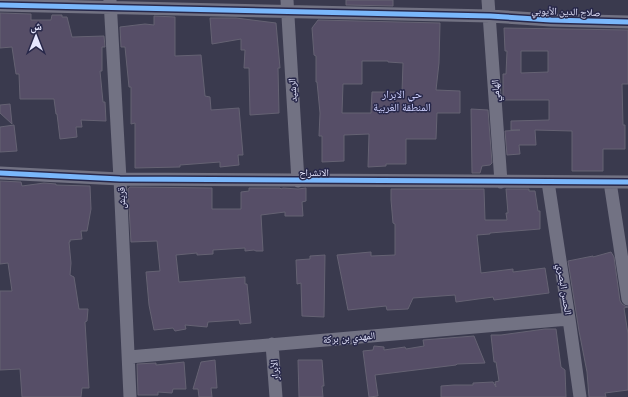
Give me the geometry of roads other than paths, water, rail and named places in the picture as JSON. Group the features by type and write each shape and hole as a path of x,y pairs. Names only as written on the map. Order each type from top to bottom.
{"street":[{"name":"الهامي","path":"488,0 501,182"},
{"name":"صلاح الدين الأيوبي","path":"0,5 111,4 287,6 552,20 628,22"},
{"name":"قريش","path":"111,4 130,397"},
{"name":"الرشيد","path":"287,6 298,181"},
{"name":"الانشراح","path":"0,173 120,179 628,182"},
{"name":"الحسن البصري","path":"548,182 580,397"},
{"path":"610,182 628,299"},
{"name":"المهدي بن بركة","path":"129,357 569,319"},
{"name":"الأبرار","path":"272,344 276,397"}],"district":[{"name":"حي الابرار المنطقة الغربية","path":"402,99"}]}
